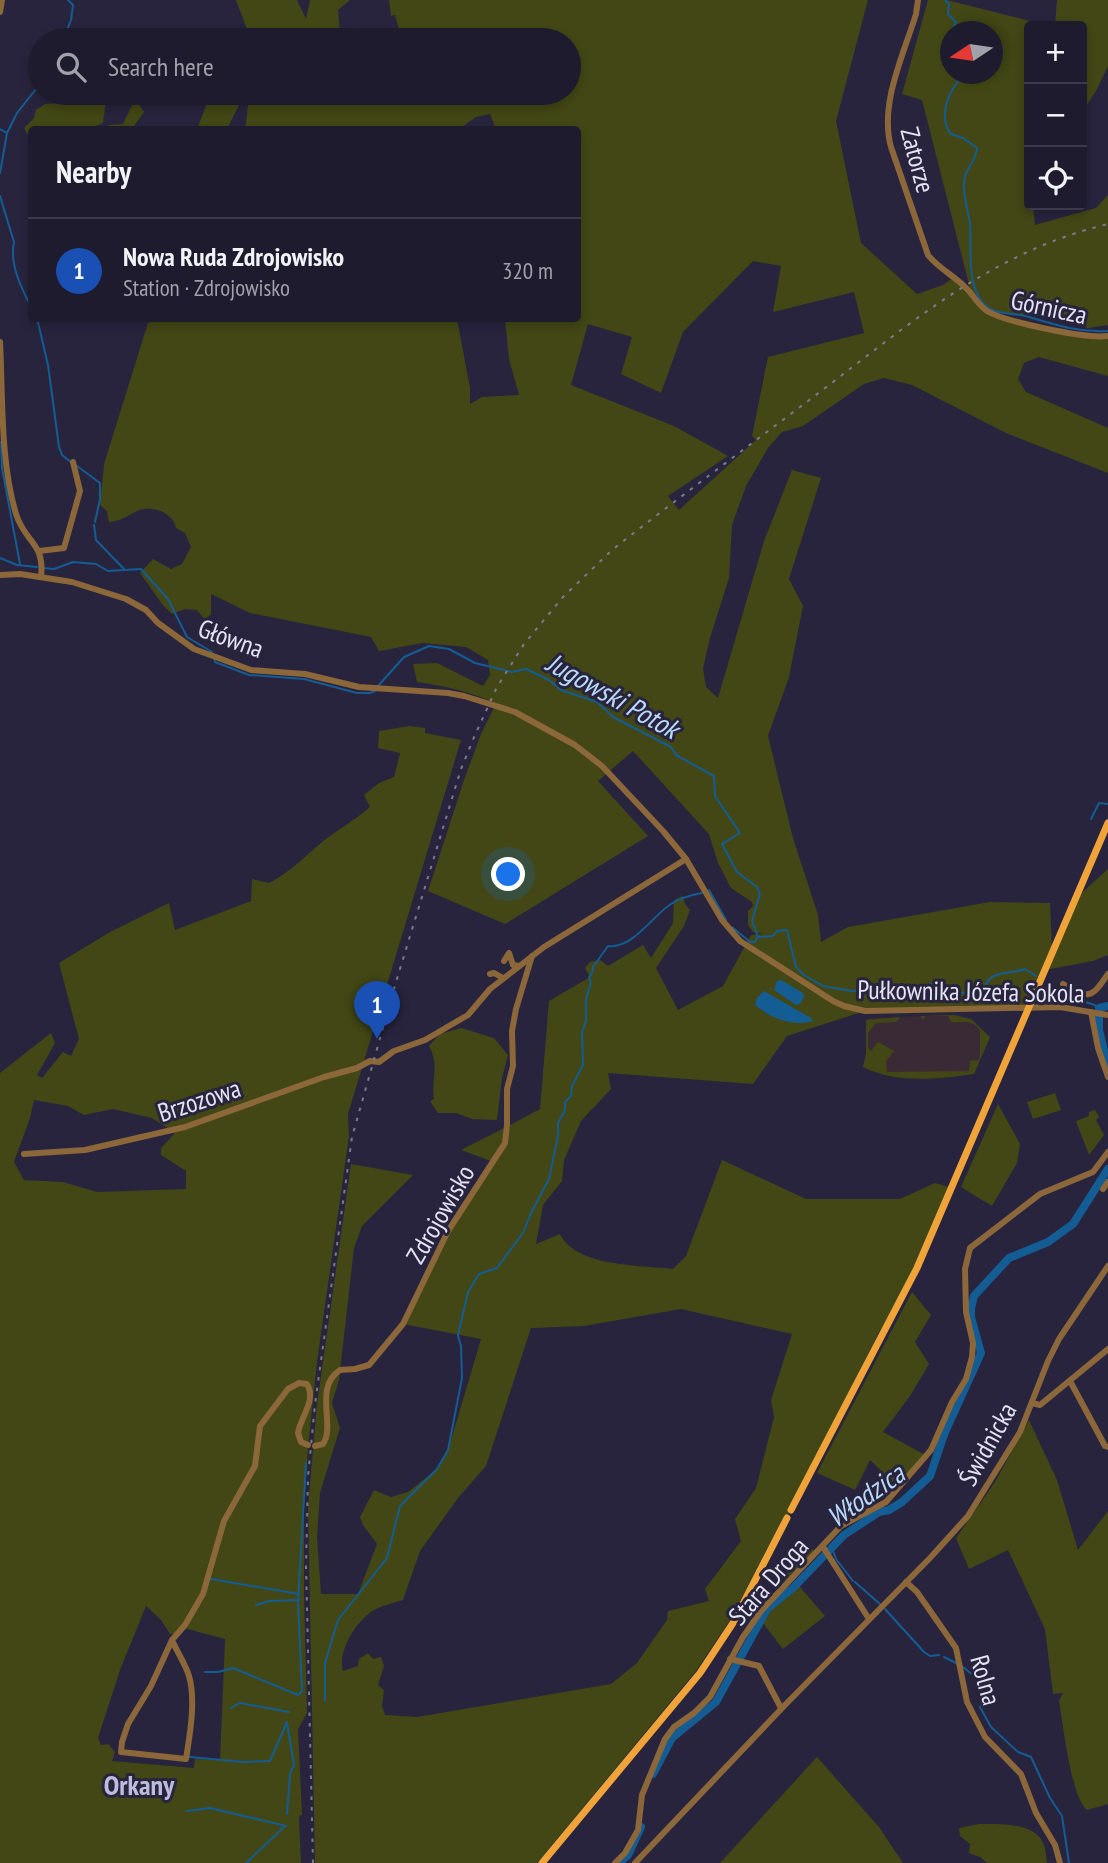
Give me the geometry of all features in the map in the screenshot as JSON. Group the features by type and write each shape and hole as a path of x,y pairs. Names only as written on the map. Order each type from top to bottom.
{"main road":[{"path":"542,1863 700,1673 733,1623 917,1268 1108,823"}],"street":[{"path":"0,12 2,0"},
{"name":"Zatorze","path":"918,0 889,106 888,138 924,248 933,261 954,277"},
{"name":"Górnicza","path":"954,277 979,304 998,316 1076,335 1108,336"},
{"path":"0,344 7,465 15,511 25,534 39,551 41,571"},
{"path":"39,551 64,548 80,491 73,464"},
{"name":"Główna","path":"0,575 41,571 107,591 135,602 183,642 213,657 251,670 294,673 373,688 423,690 464,696 515,712 589,755 663,831 686,859"},
{"path":"490,974 494,973 503,978 552,941 686,859"},
{"name":"Pułkownika Józefa Sokola","path":"686,859 722,919 740,941 844,1006 865,1011 1072,1007 1107,1015"},
{"path":"504,961 509,953 513,965 519,966"},
{"name":"Zdrojowisko","path":"172,1640 185,1625 202,1594 224,1521 252,1473 260,1426 288,1389 304,1383 309,1386 310,1391 307,1414 298,1433 302,1442 311,1445 323,1444 328,1434 325,1405 334,1376 340,1370 369,1365 403,1324 448,1230 505,1143 508,1125 507,1089 513,1066 512,1031 532,956"},
{"path":"1063,984 1088,995 1095,992 1108,974"},
{"name":"Brzozowa","path":"24,1154 85,1150 177,1129 357,1068 370,1061 379,1062 407,1044 425,1040 468,1015 503,978"},
{"path":"1094,1012 1098,1048 1108,1077"},
{"name":"Stara Droga","path":"615,1863 625,1853 638,1830 642,1795 665,1739 674,1727 710,1698 761,1611 826,1551 846,1522 886,1502 927,1456 934,1444 965,1379 972,1357 973,1343 966,1312 965,1269 971,1248 1040,1194 1093,1172 1108,1152"},
{"path":"1102,1189 1108,1182"},
{"name":"Świdnicka","path":"635,1863 968,1516 1010,1450 1059,1339 1108,1266"},
{"path":"1032,1403 1040,1405 1108,1349"},
{"path":"1070,1381 1105,1446 1108,1447"},
{"path":"826,1551 869,1619"},
{"name":"Rolna","path":"906,1582 917,1592 956,1648 967,1702 985,1737 1021,1774 1044,1827 1055,1845 1060,1863"},
{"path":"172,1640 191,1685 186,1759 121,1752 128,1724 151,1686 172,1640"},
{"path":"731,1659 761,1669 782,1708"}],"shaded area":[{"path":"954,1015 971,1019 990,1037 974,1074 929,1080 876,1073 863,1067 866,1054 866,1020"}],"green space":[{"path":"236,0 297,0 306,19 310,0 350,0 338,10 340,28 246,28"},
{"path":"389,0 868,0 836,121 861,243 917,294 943,285 954,277 972,296 922,100 902,94 928,0 947,0 1030,21 1024,21 1024,210 1034,210 1035,225 1096,208 1108,195 1108,325 1088,328 1027,311 1025,315 992,312 1087,339 1108,338 1108,376 1039,357 1024,363 1018,379 1026,392 1108,428 1108,473 1006,433 912,385 884,378 864,384 803,426 782,432 768,448 746,486 732,525 729,578 703,668 706,687 718,698 764,541 792,470 821,478 789,579 803,606 789,677 768,736 793,838 818,915 821,942 848,927 990,902 1050,903 1052,950 1075,899 1108,869 1108,955 1093,961 1045,970 1029,1008 865,1011 787,1036 753,1084 608,1073 611,1089 581,1121 564,1160 562,1181 543,1205 536,1244 560,1234 568,1245 594,1259 673,1269 686,1256 722,1160 806,1199 900,1199 935,1183 952,1188 917,1268 878,1334 787,1518 783,1518 730,1620 696,1671 537,1863 315,1863 308,1507 317,1404 351,1164 413,1175 362,1226 354,1248 339,1380 332,1403 340,1428 320,1493 317,1537 321,1594 358,1594 377,1544 360,1517 374,1490 391,1497 408,1492 437,1469 448,1450 481,1339 403,1324 437,1252 506,1146 510,1125 540,1109 549,1001 590,977 585,968 590,962 600,960 608,966 643,945 651,958 673,923 674,900 683,896 690,910 684,926 656,968 678,1010 723,986 751,935 763,934 753,932 748,925 748,911 753,906 752,902 731,888 718,863 709,834 633,751 598,781 648,836 505,924 428,891 481,734 495,706 503,707 461,691 417,682 413,664 437,663 483,686 490,675 488,660 466,647 423,643 379,651 371,637 250,613 211,594 211,614 205,620 197,610 185,609 172,614 140,573 153,559 171,569 182,564 191,547 185,533 176,528 171,518 161,511 143,509 109,522 107,511 100,505 104,464 150,322 458,322 470,388 470,404 482,397 519,395 509,359 505,322 581,322 581,126 495,126 490,114 476,117 463,126 244,126 248,105 581,105 581,28 399,28 395,15 391,16","holes":["753,261 781,266 773,312 854,292 864,333 768,357 752,436 756,440 679,510 668,496 728,456 674,426 571,385 588,324 632,337 621,374 661,393 683,332","681,1309 792,1334 771,1400 774,1417 756,1488 735,1519 741,1541 705,1589 709,1601 668,1611 667,1620 637,1663 611,1684 417,1717 385,1715 382,1706 384,1690 378,1685 384,1666 381,1657 373,1659 368,1653 359,1659 358,1666 343,1671 343,1654 350,1636 369,1614 403,1600 420,1551 458,1498 486,1466 531,1328 584,1326"]},
{"path":"1057,0 1108,0 1108,66 1087,104 1087,21 1055,21"},
{"path":"44,105 105,105 103,123 96,126 28,126 28,135 24,128 34,118 36,110"},
{"path":"132,105 139,105 144,112 134,126 108,126 123,124"},
{"path":"206,105 239,105 228,126 198,126"},
{"path":"409,726 425,728 425,733 461,740 348,1114 349,1136 317,1362 304,1507 307,1713 298,1729 301,1863 0,1863 0,1073 51,1033 55,1043 37,1075 42,1078 63,1052 71,1056 79,1039 59,963 110,932 169,903 175,930 251,901 252,879 269,883 276,879 370,807 364,795 379,783 394,777 400,753 378,748 379,731","holes":["34,1100 68,1106 84,1115 113,1109 152,1118 175,1133 161,1148 161,1155 186,1171 186,1189 97,1192 63,1182 24,1180 14,1162","146,1606 161,1620 170,1634 174,1634 180,1627 225,1639 220,1760 195,1759 194,1768 112,1761 115,1752 108,1744 101,1745 98,1738 120,1670"]},
{"path":"954,1015 971,1019 990,1037 974,1074 903,1078 863,1067 866,1054 866,1020 900,1017 896,1022 876,1023 868,1033 868,1048 871,1051 878,1042 894,1051 886,1061 887,1072 969,1071 970,1061 980,1058 978,1027 968,1022 951,1022 948,1016 925,1016 924,1020 920,1016"},
{"path":"461,1028 494,1038 508,1055 497,1120 472,1119 456,1113 438,1113 430,1101 434,1099 435,1066 429,1046 440,1034"},
{"path":"1055,1093 1061,1110 1033,1119 1027,1102"},
{"path":"998,1104 1020,1144 1017,1163 992,1206 961,1187"},
{"path":"1095,1110 1099,1117 1096,1120 1104,1135 1089,1155 1076,1121 1089,1116 1089,1112"},
{"path":"506,1127 504,1138 491,1161 461,1150"},
{"path":"912,1292 931,1315 915,1342 929,1364 910,1396 883,1432 927,1456 899,1488 870,1460 855,1490 817,1473"},
{"path":"1029,1420 1057,1480 1078,1550 1108,1511 1108,1804 1087,1810 1076,1791 1068,1759 1059,1701 1063,1693 1053,1694 1045,1629 1008,1550 969,1569 956,1538 995,1482"},
{"path":"803,1540 815,1552 786,1581 774,1570"},
{"path":"799,1586 825,1616 783,1649 762,1622 762,1616 793,1588"},
{"path":"817,1757 879,1827 903,1863 720,1863"},
{"path":"979,1824 1014,1825 1030,1830 1043,1843 1047,1863 987,1863 969,1853 970,1844 960,1836 959,1828"}],"water":[{"path":"781,980 803,993 800,1004 796,1005 774,990 777,981"},
{"path":"764,991 813,1021 790,1022 768,1014 755,1005 757,998"}],"waterway":[{"path":"68,0 73,5 68,28"},
{"path":"945,0 949,4 948,14 955,21"},
{"path":"956,84 946,104 945,120 951,134 963,138 977,148 965,177 964,187 970,224 972,279 980,299 987,307 996,311 1078,330 1108,331"},
{"path":"7,133 28,99"},
{"path":"0,129 7,133 0,173"},
{"path":"0,196 14,242 15,268 28,300"},
{"path":"38,322 48,365 59,447 62,455 72,463"},
{"path":"1,442 2,468 20,564"},
{"path":"77,466 100,483 95,522"},
{"path":"94,525 96,540 124,569"},
{"name":"Jugowski Potok","path":"0,558 17,565 37,567"},
{"name":"Jugowski Potok","path":"43,568 54,569 73,562 96,564 108,571 141,569 168,599 187,637 212,652"},
{"name":"Jugowski Potok","path":"378,686 404,657 429,646 449,649 475,663 512,672 526,669 549,680 561,690 597,702 613,717 671,747 676,755 714,776 715,796 740,833 722,844 737,872 757,887 760,894 752,921 758,937"},
{"name":"Jugowski Potok","path":"214,657 215,662 249,675 304,679 357,693 375,691"},
{"path":"1091,819 1099,803 1108,804"},
{"path":"709,890 726,920"},
{"path":"458,1335 468,1292 479,1274 497,1268 523,1233 549,1179 558,1123 583,1065 582,1033 591,983 589,977 593,967 608,946 617,946 634,937 674,902 702,893"},
{"path":"732,927 750,942 755,942 757,938"},
{"name":"Jugowski Potok","path":"759,937 773,936 777,931 787,930 796,967 804,975 823,986 852,991 873,989 884,984 914,988 932,984 957,993 981,992 985,984 998,974 1025,969 1036,976"},
{"name":"Jugowski Potok","path":"1043,988 1055,999 1085,1002 1099,1008"},
{"name":"Włodzica","path":"1108,1006 1099,1008 1099,1030 1108,1067"},
{"name":"Włodzica","path":"653,1774 672,1738 716,1702 767,1609 793,1588 844,1535 879,1512 889,1510 902,1502 930,1476 945,1432 981,1353 971,1317 974,1296 1009,1258 1048,1242 1073,1224 1108,1169"},
{"path":"325,1700 325,1663 338,1620 387,1558 400,1506 437,1469 448,1450 462,1378 458,1336"},
{"path":"205,1672 233,1668 298,1695 302,1691 298,1602 306,1463"},
{"path":"832,1548 836,1559 853,1581"},
{"path":"211,1579 299,1594"},
{"path":"855,1582 881,1605"},
{"path":"256,1605 270,1601 299,1600"},
{"path":"885,1609 924,1652 930,1656 939,1655"},
{"path":"944,1657 958,1664"},
{"path":"963,1667 979,1680 986,1690 980,1707 991,1727 1018,1752 1031,1757 1050,1798 1062,1816 1069,1863"},
{"path":"231,1708 240,1703 289,1712"},
{"path":"190,1757 243,1762 270,1761 287,1722"},
{"path":"287,1723 294,1765 290,1773 287,1814"},
{"path":"187,1811 210,1808 286,1826"},
{"path":"246,1863 285,1826"},
{"name":"Włodzica","path":"619,1863 628,1855 641,1827"}],"railway":[{"path":"313,1863 306,1566 308,1477 315,1404 352,1137 461,769 497,687 524,644 563,597 612,550 891,337 992,270 1067,236 1108,224"}],"place":[{"name":"Nowa Ruda Zdrojowisko","path":"377,1039"}],"district":[{"name":"Orkany","path":"139,1784"}]}
